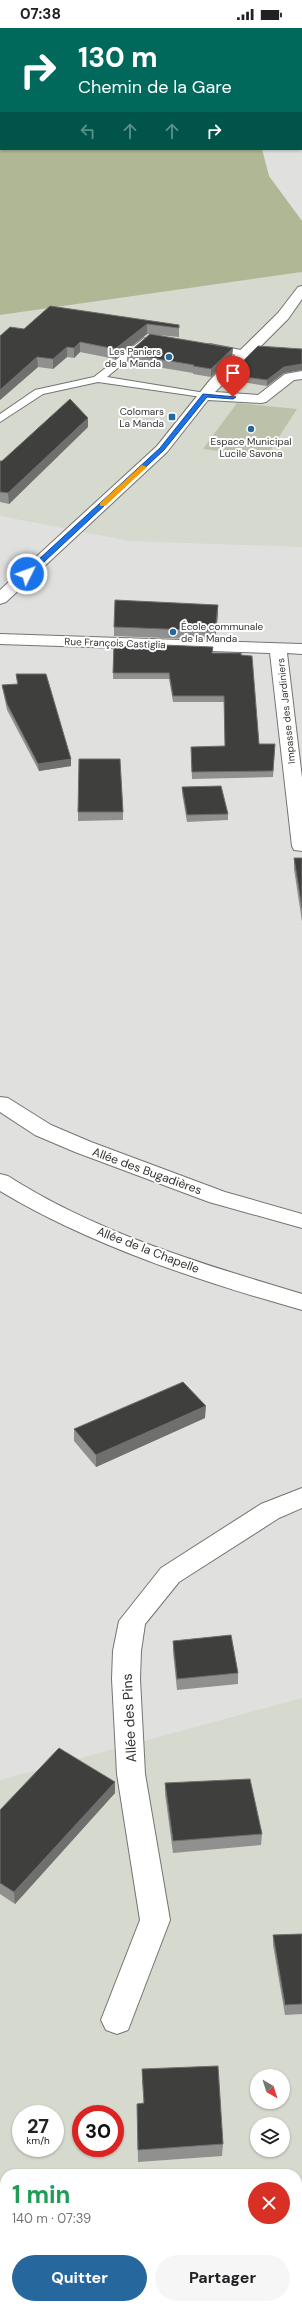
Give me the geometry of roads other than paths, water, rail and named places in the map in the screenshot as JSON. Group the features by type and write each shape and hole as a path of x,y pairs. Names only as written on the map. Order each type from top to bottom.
{"street":[{"path":"0,599 162,449 214,384 283,316 302,290"},
{"path":"205,396 261,399 290,377 302,375"},
{"name":"Rue François Castiglia","path":"0,639 302,649"},
{"name":"Impasse des Jardiniers","path":"278,648 301,846"},
{"name":"Allée des Bugadières","path":"0,1103 43,1130 83,1147 124,1161 217,1197 302,1221"},
{"name":"Allée de la Chapelle","path":"0,1181 69,1218 119,1240 190,1266 302,1302"},
{"name":"Allée des Pins","path":"117,2020 155,1920 131,1774 126,1679 127,1651 132,1621 170,1575 270,1511 302,1497"}],"lane":[{"path":"98,379 148,338 155,339"},
{"path":"197,344 246,354"},
{"path":"0,419 39,392 98,379 205,396"}],"place":[{"name":"Les Paniers de la Manda","path":"169,357"},
{"name":"Colomars La Manda","path":"172,417"},
{"name":"Espace Municipal Lucile Savona","path":"251,429"},
{"name":"École communale de la Manda","path":"173,632"}]}
